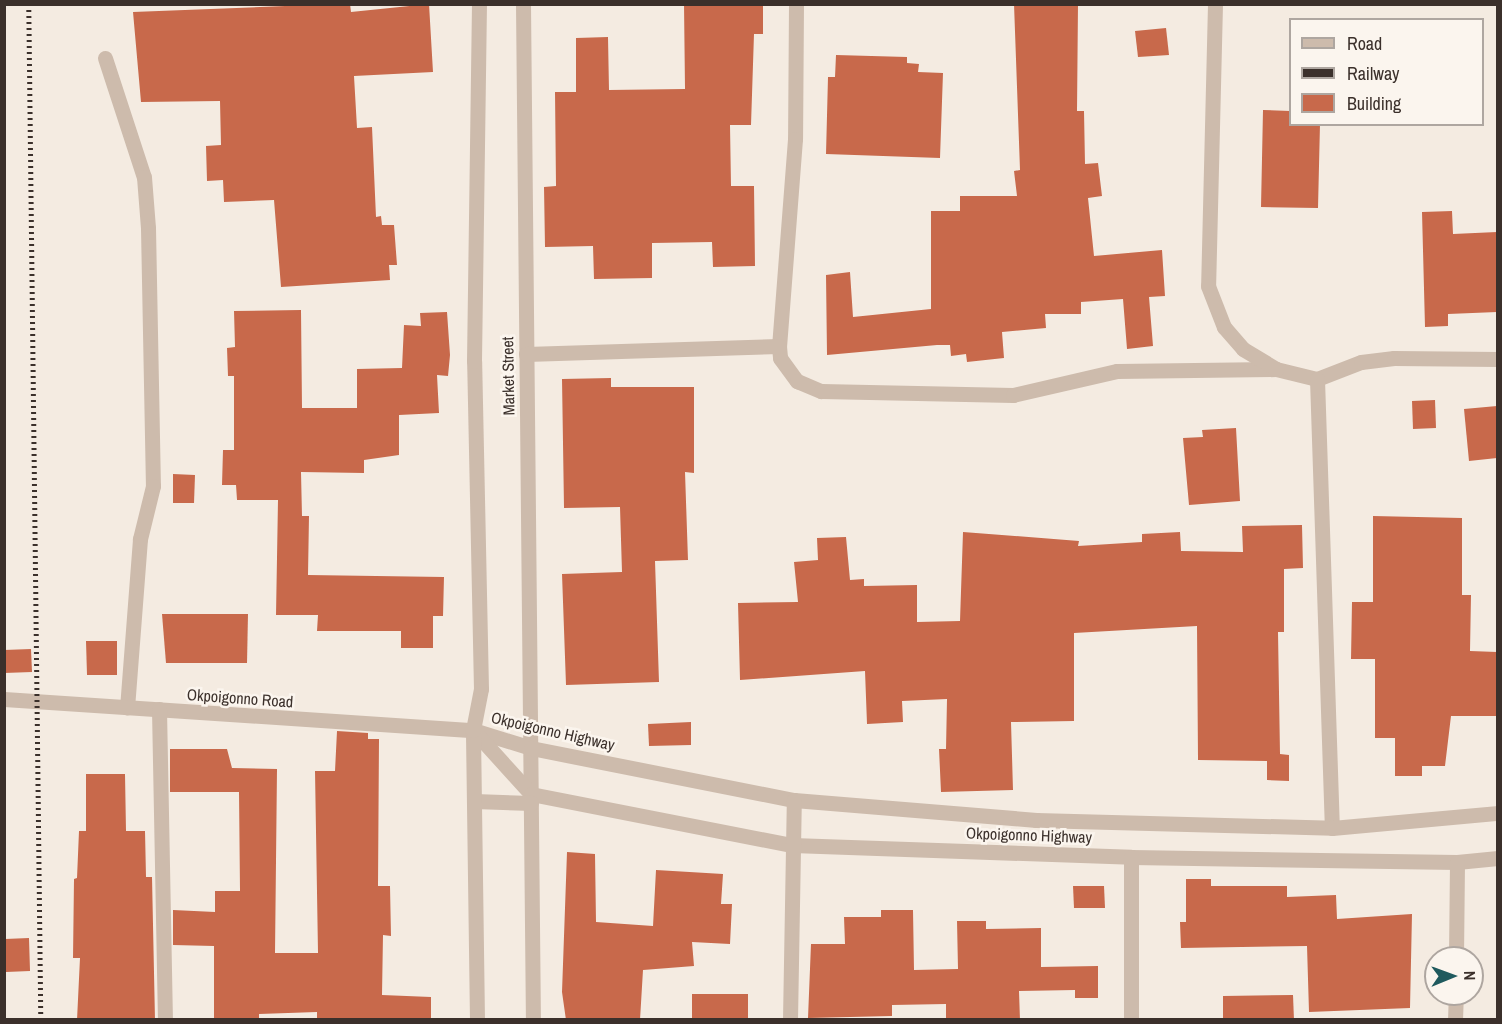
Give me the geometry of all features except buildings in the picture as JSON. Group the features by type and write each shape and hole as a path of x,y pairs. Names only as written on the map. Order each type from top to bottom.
{"street":[{"name":"Market Street","path":"477,1020 473,730 481,689 474,361 479,4"},
{"name":"Market Street","path":"523,4 533,1020"},
{"path":"796,4 792,184 779,346 780,358 797,381 821,391 1014,395 1117,371 1276,369 1317,379 1361,362 1394,358 1497,359"},
{"path":"1215,4 1208,286 1224,327 1244,350 1276,369"},
{"path":"105,58 144,177 148,228 153,486 140,539 127,707"},
{"path":"526,354 779,346"},
{"path":"1317,379 1332,828"},
{"name":"Okpoigonno Road","path":"4,699 473,730"},
{"path":"159,709 165,1020"},
{"name":"Okpoigonno Highway","path":"473,730 531,748 794,800 1036,820 1332,828 1497,813"},
{"name":"Okpoigonno Highway","path":"473,730 531,799 792,845 1131,857 1457,862 1497,858"},
{"path":"474,801 531,799"},
{"path":"790,1020 794,800"},
{"path":"1131,857 1131,1020"},
{"path":"1456,946 1457,862"}],"railway":[{"path":"29,4 41,1020"}]}
